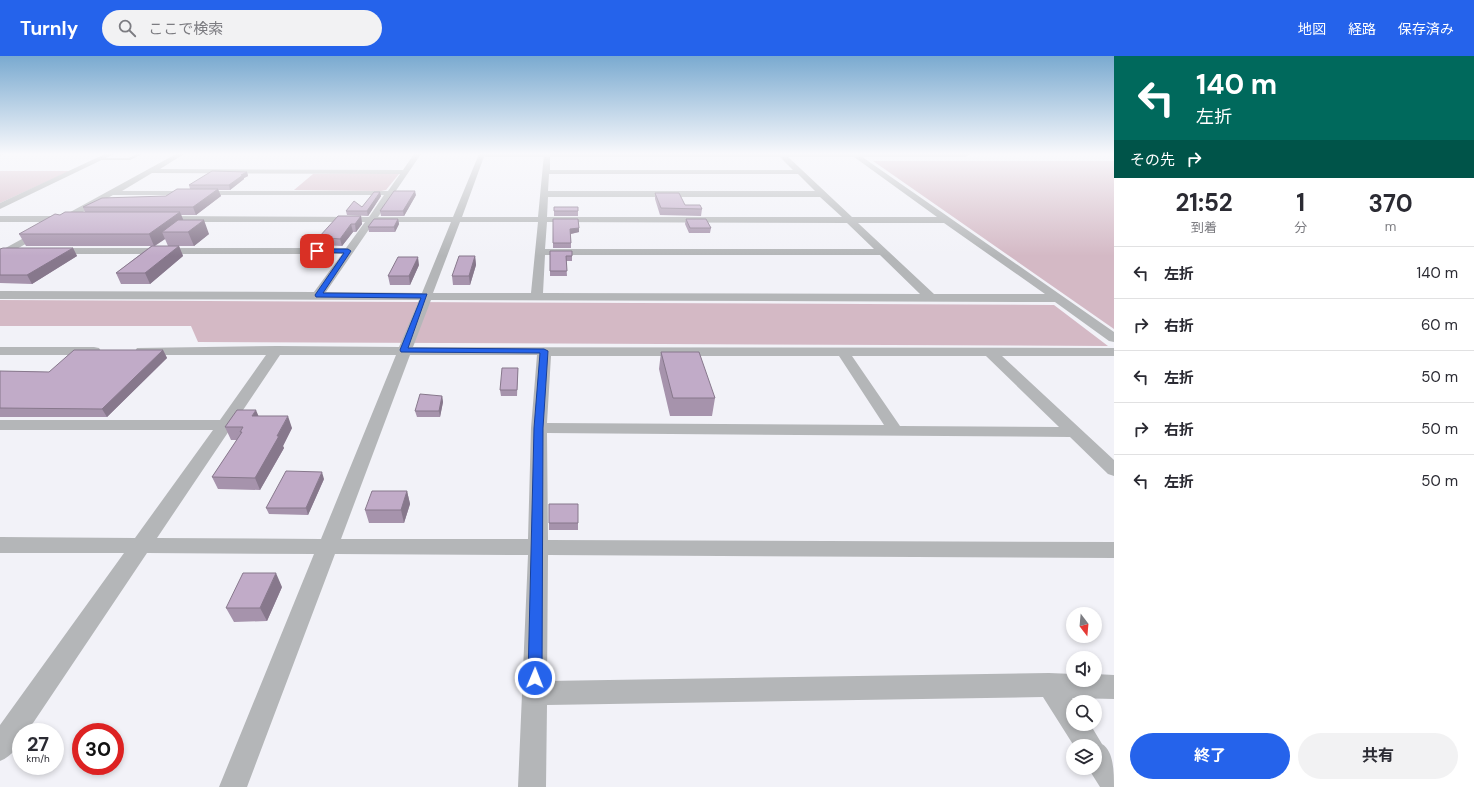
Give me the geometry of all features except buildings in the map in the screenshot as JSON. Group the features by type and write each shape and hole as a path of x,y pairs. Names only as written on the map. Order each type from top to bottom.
{"street":[{"path":"0,206 38,188"},
{"path":"3,253 120,188"},
{"path":"290,193 295,188"},
{"path":"318,295 393,188"},
{"path":"233,787 425,296 469,188"},
{"path":"537,296 545,188"},
{"path":"726,188 730,194"},
{"path":"817,188 931,298"},
{"path":"901,188 1114,338"},
{"path":"111,193 389,193"},
{"path":"545,194 823,194"},
{"path":"0,219 87,219"},
{"path":"150,219 947,220"},
{"path":"3,253 30,251"},
{"path":"46,251 348,251"},
{"path":"541,252 884,252"},
{"path":"0,295 1057,298"},
{"path":"0,351 111,350"},
{"path":"127,350 1114,352"},
{"path":"2,744 142,546 277,350"},
{"path":"532,787 538,546 539,428 544,351"},
{"path":"843,352 895,430"},
{"path":"990,352 1072,432 1114,470"},
{"path":"0,425 225,425"},
{"path":"539,428 1072,432"},
{"path":"0,545 327,547 538,546 1114,550"},
{"path":"535,693 1049,685 1114,687"},
{"path":"1049,685 1066,710"},
{"path":"1102,765 1114,784"}],"shaded area":[{"path":"0,188 33,188 0,203"},
{"path":"296,188 388,188 381,191 294,190"},
{"path":"912,188 1114,188 1114,329"},
{"path":"0,300 1054,305 1108,346 198,342 191,326 0,326"}],"route":[{"path":"317,251 348,251 318,295 425,296 404,350 544,351 539,428 535,678"}]}
